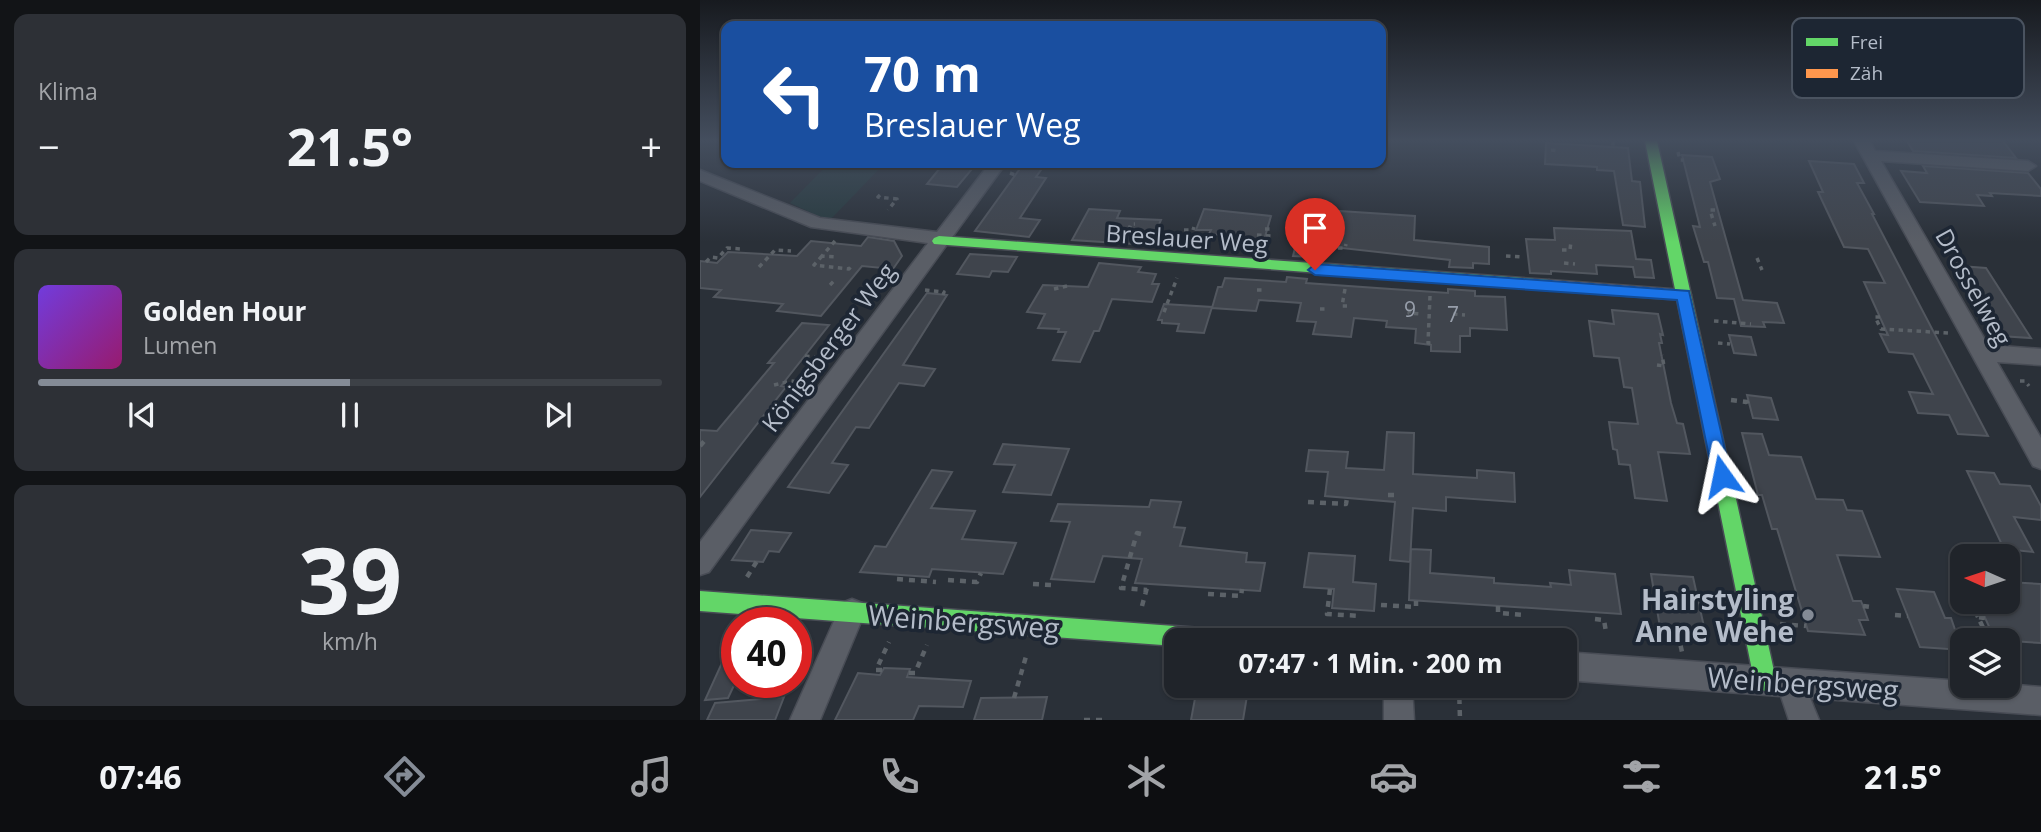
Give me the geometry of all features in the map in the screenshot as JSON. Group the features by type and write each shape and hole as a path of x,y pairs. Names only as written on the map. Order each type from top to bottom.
{"street":[{"path":"700,175 817,223 940,240"},
{"name":"Königsberger Weg","path":"700,563 989,175"},
{"path":"1658,175 1689,319 1778,681 1804,720"},
{"name":"Drosselweg","path":"1881,175 2041,459"},
{"name":"Breslauer Weg","path":"940,240 1684,295"},
{"path":"1981,353 2041,357"},
{"name":"Weinbergsweg","path":"700,601 1164,635"},
{"path":"806,720 852,612"},
{"name":"Weinbergsweg","path":"1577,667 2041,701"},
{"path":"1398,698 1399,720"}],"path":[{"path":"880,195 878,197 897,199 888,210"},
{"path":"1715,210 1710,210 1715,226"},
{"path":"1713,220 1721,220"},
{"path":"1184,230 1193,230 1194,227"},
{"path":"1265,229 1273,229"},
{"path":"1257,235 1271,236"},
{"path":"830,237 838,238 814,265 849,269 852,265"},
{"path":"1562,250 1570,250 1569,240 1571,241"},
{"path":"1338,248 1345,248 1346,244"},
{"path":"1947,247 1962,273"},
{"path":"706,262 711,257 718,258 727,248 741,249"},
{"path":"759,267 775,250 791,251"},
{"path":"822,256 838,257"},
{"path":"1506,256 1522,257"},
{"path":"1757,258 1762,270"},
{"path":"1164,312 1183,260"},
{"path":"1563,263 1575,264"},
{"path":"1431,278 1428,343 1432,343"},
{"path":"830,285 835,279"},
{"path":"1054,289 1067,286"},
{"path":"920,297 925,290 944,292 943,295"},
{"path":"1320,309 1327,309"},
{"path":"1410,309 1409,313 1421,314"},
{"path":"1453,314 1465,315"},
{"path":"1880,317 1875,317 1881,329 1949,334 1945,326"},
{"path":"1689,319 1751,324"},
{"path":"1657,365 1664,366 1662,355"},
{"path":"774,385 791,381 832,385"},
{"path":"700,446 706,439"},
{"path":"1388,495 1395,495"},
{"path":"1308,502 1346,504 1347,498"},
{"path":"1141,534 1137,533 1121,588 1147,590"},
{"path":"948,580 977,582 981,573"},
{"path":"897,579 936,582"},
{"path":"1033,584 1051,585 1053,579"},
{"path":"1208,594 1241,596 1242,589"},
{"path":"1330,589 1327,614 1361,617"},
{"path":"1381,605 1416,607 1416,601"},
{"path":"1498,606 1498,613 1525,615"},
{"path":"1863,606 1870,607"},
{"path":"1895,615 1908,616"},
{"path":"882,670 876,670 902,616"},
{"path":"909,673 915,673 939,619"},
{"path":"1595,619 1604,620 1606,632"},
{"path":"1014,698 1035,626"},
{"path":"1459,698 1460,720"},
{"path":"1084,720 1104,720"}],"green space":[{"path":"818,175 874,175 829,221 790,203"}],"building":[{"path":"935,175 967,175 957,187 927,184"},
{"path":"1016,175 1038,175 1036,177 1046,178 1020,218 1040,220 1029,237 975,231"},
{"path":"1615,175 1631,175 1632,181 1640,182 1645,227 1623,225"},
{"path":"1687,175 1718,175 1720,179 1710,182 1743,300 1777,303 1784,323 1763,322 1765,327 1741,326 1734,299 1717,298 1708,262 1704,262 1693,226 1700,227"},
{"path":"1815,175 1860,175 1864,183 1857,183 1872,214 1988,436 1958,434 1949,415 1918,413 1909,392 1933,394 1913,354 1889,352 1880,334 1888,335 1864,282 1885,283 1868,249 1844,247 1818,192 1823,192"},
{"path":"1903,175 2029,175 2041,189 2041,196 1990,193 1992,196 1977,195 1984,206 1920,202"},
{"path":"1089,209 1120,211 1117,218 1161,220 1150,245 1072,240"},
{"path":"1204,209 1271,216 1264,240 1260,239 1257,248 1230,246 1233,236 1209,234 1211,230 1196,230"},
{"path":"1340,211 1415,216 1414,240 1489,247 1489,264 1473,263 1473,268 1449,267 1450,260 1315,245 1312,257 1293,256 1303,216 1339,218"},
{"path":"1554,228 1631,231 1636,259 1651,260 1654,278 1635,277 1633,267 1596,265 1597,274 1551,271 1551,274 1530,273 1526,239 1555,240"},
{"path":"868,237 894,241 902,256 893,269 862,266 821,316 777,311 783,304 714,297 721,290 700,288 700,261 717,263 728,252 797,256 811,241 861,246"},
{"path":"970,254 1017,257 1008,272 992,271 989,277 957,274"},
{"path":"1099,263 1141,267 1138,272 1156,274 1152,284 1159,284 1152,302 1112,299 1099,331 1094,331 1080,362 1053,360 1066,332 1038,328 1045,314 1027,312 1043,285 1088,287"},
{"path":"1960,266 1986,268 2031,338 2000,336"},
{"path":"1287,277 1307,279 1306,283 1448,293 1448,289 1475,291 1475,296 1505,297 1507,330 1470,328 1470,336 1460,336 1460,352 1431,351 1431,345 1415,343 1416,329 1386,327 1387,321 1354,318 1351,337 1313,334 1316,322 1297,321 1301,303 1259,300 1256,311 1212,308 1218,287 1222,287 1225,278 1286,282"},
{"path":"927,293 947,295 903,365 935,369 924,386 899,383 869,428 856,427 832,463 848,465 829,493 788,487"},
{"path":"1164,304 1212,307 1204,333 1177,331 1179,324 1162,323 1162,320 1158,320"},
{"path":"1612,310 1658,314 1663,335 1660,334 1662,343 1659,343 1671,403 1677,423 1683,424 1690,454 1658,452 1667,501 1635,498 1630,465 1619,464 1617,450 1613,449 1609,422 1638,424 1632,388 1624,387 1619,358 1594,356 1589,321 1614,324"},
{"path":"802,323 829,325 781,386 786,387 700,497 700,430 717,431 774,363 768,363"},
{"path":"1729,335 1751,337 1756,355 1734,353"},
{"path":"1747,395 1771,398 1778,420 1753,418"},
{"path":"1387,432 1414,433 1413,474 1477,478 1477,470 1514,473 1515,502 1446,497 1446,511 1413,508 1410,562 1390,560 1395,502 1325,496 1328,472 1306,471 1309,450 1348,452 1346,468 1384,470"},
{"path":"1742,433 1762,434 1769,455 1801,457 1816,499 1843,500 1847,510 1862,511 1880,557 1837,555 1853,601 1861,601 1868,620 1859,620 1865,635 1808,631 1777,529 1772,529 1762,495 1758,495"},
{"path":"1003,444 1069,449 1051,495 1003,492 1015,465 994,464"},
{"path":"932,470 952,472 931,508 975,511 962,539 1016,543 1003,574 932,569 929,577 860,572 875,546 886,547"},
{"path":"1967,471 1994,473 2000,484 2030,486 2041,506 2041,520 2014,517 2033,552 2020,551 2020,544 2002,544"},
{"path":"1151,500 1181,502 1174,527 1185,528 1180,546 1247,553 1246,562 1265,563 1260,591 1135,583 1142,559 1103,556 1094,582 1051,579 1070,522 1051,521 1058,504 1149,507"},
{"path":"751,530 791,533 779,552 769,551 763,562 732,560"},
{"path":"1411,549 1431,550 1430,573 1494,578 1494,583 1551,587 1550,583 1571,585 1569,570 1615,574 1621,614 1409,600"},
{"path":"1309,553 1355,556 1353,582 1376,584 1374,611 1332,608 1334,589 1304,587"},
{"path":"1651,574 1693,577 1706,636 1661,633"},
{"path":"2020,583 2041,584 2041,643 2020,642 2020,628 1990,628 1983,614 2020,614"},
{"path":"1897,589 1934,592 1945,618 1951,618 1954,628 1950,628 1950,649 1920,647"},
{"path":"721,665 721,698 728,698 705,700"},
{"path":"884,668 910,669 907,677 971,681 963,707 919,706 913,720 835,720 858,673 880,675"},
{"path":"1047,697 1042,720 974,720 981,698"},
{"path":"784,698 775,720 707,720 715,703"},
{"path":"1195,698 1247,698 1243,720 1191,720"}],"traffic: fast":[{"path":"1658,175 1765,680"},
{"path":"939,241 1549,285"},
{"path":"700,601 1164,635"}],"traffic: slow":[{"path":"1549,285 1684,295"}],"place":[{"name":"Hairstyling Anne Wehe","path":"1808,615"}],"route":[{"path":"1315,270 1684,295 1722,476"}]}
